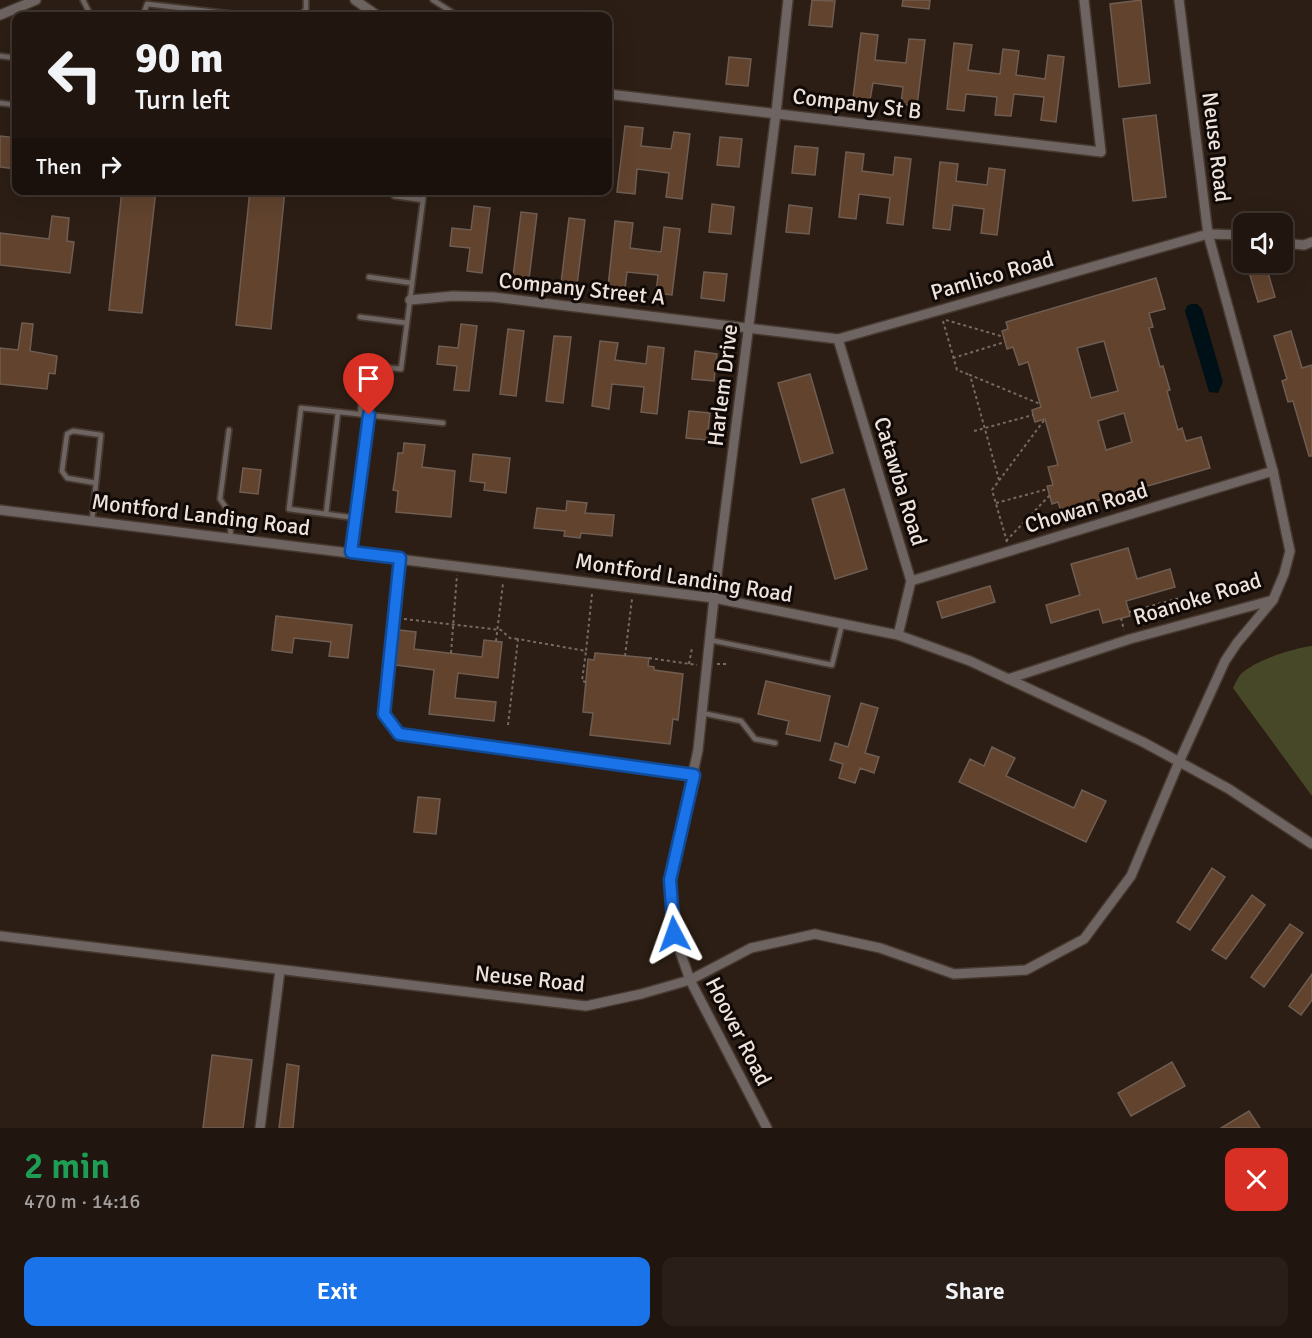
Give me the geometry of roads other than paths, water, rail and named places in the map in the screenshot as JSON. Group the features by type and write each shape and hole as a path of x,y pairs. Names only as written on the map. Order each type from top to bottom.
{"street":[{"path":"0,15 36,0"},
{"path":"355,0 372,12"},
{"name":"Harlem Drive","path":"694,775 788,0"},
{"name":"Company St B","path":"612,94 1101,152 1084,0"},
{"name":"Neuse Road","path":"1179,0 1208,234 1273,471"},
{"name":"Pamlico Road","path":"749,327 838,339 1208,234 1233,235"},
{"path":"1293,244 1304,245 1312,242"},
{"name":"Company Street A","path":"410,300 453,296 493,297 749,327"},
{"name":"Catawba Road","path":"838,339 911,581 898,635"},
{"name":"Chowan Road","path":"911,581 1273,471"},
{"name":"Roanoke Road","path":"1008,679 1130,639 1273,600 1284,574 1290,551 1273,471"},
{"name":"Montford Landing Road","path":"0,510 714,598 898,635 970,661 1143,741 1229,789 1312,844"},
{"path":"400,558 384,714 399,734 694,775"},
{"name":"Neuse Road","path":"0,936 586,1006 690,980 751,948 815,934 880,948 954,974 1026,970 1084,939 1131,876 1225,661 1273,600"},
{"name":"Hoover Road","path":"694,775 670,880 674,934 690,980 767,1128"},
{"path":"260,1128 280,970"}],"lane":[{"path":"433,0 452,12"},
{"path":"144,12 147,4 216,12"},
{"path":"394,195 423,200"},
{"path":"353,364 401,369 424,195"},
{"path":"369,278 412,283"},
{"path":"360,317 407,322"},
{"path":"360,414 366,365"},
{"path":"356,518 289,509 301,408 443,423"},
{"path":"326,514 338,412"},
{"path":"351,552 369,415"},
{"path":"92,521 96,483 101,435 73,430 67,434 62,471 67,478 96,483"},
{"path":"229,430 220,499 230,512 231,537"},
{"path":"710,640 832,665 842,624"},
{"path":"702,713 741,721 755,739 775,743"}]}
